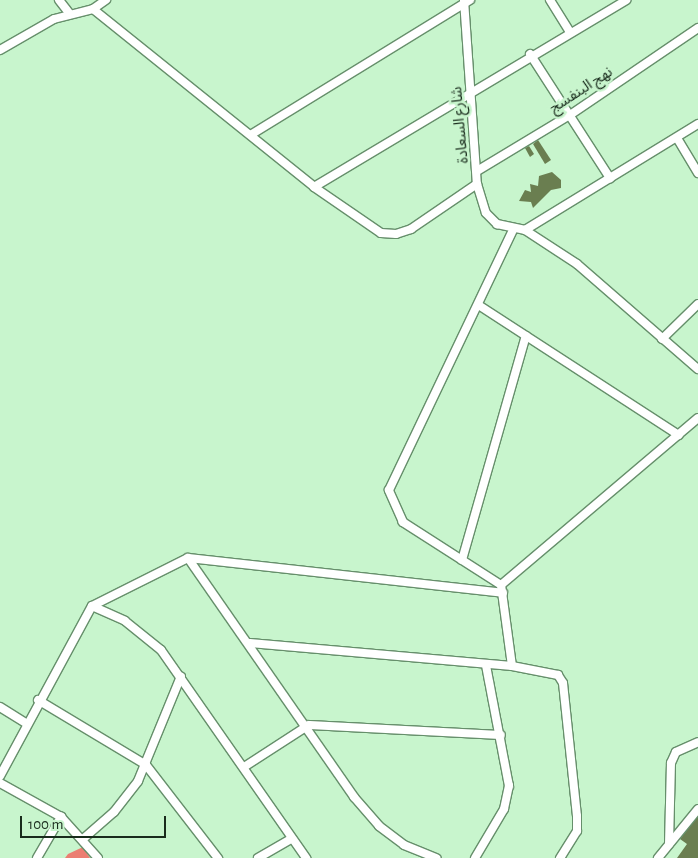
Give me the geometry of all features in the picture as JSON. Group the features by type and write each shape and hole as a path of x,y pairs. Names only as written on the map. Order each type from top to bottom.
{"street":[{"path":"59,0 70,14"},
{"path":"1,47 70,14 93,9 106,0"},
{"path":"550,0 569,31"},
{"path":"314,187 530,54 626,0"},
{"path":"252,134 466,1"},
{"name":"شارع السعادة","path":"466,1 477,184 486,213 513,230"},
{"path":"93,9 252,134 314,187 366,225 396,234 477,184"},
{"name":"نهج البنفسج","path":"477,171 570,115 698,28"},
{"path":"530,54 610,178"},
{"path":"512,666 502,589 462,560 403,522 389,490 480,306 513,230 525,230 698,124"},
{"path":"677,138 698,174"},
{"path":"525,230 577,264 698,369"},
{"path":"662,339 698,304"},
{"path":"480,306 679,435"},
{"path":"462,560 526,336"},
{"path":"0,776 38,700 92,606 188,558 502,589 698,418"},
{"path":"188,558 309,726 354,797 379,826 404,845 437,858"},
{"path":"92,606 145,635 181,676 291,839 306,858"},
{"path":"250,642 512,666 552,672 563,683 577,816 577,831 560,858"},
{"path":"475,858 504,809 509,786 501,735 486,665"},
{"path":"83,839 129,797 146,765 181,676"},
{"path":"38,700 146,765 218,858"},
{"path":"0,707 26,723"},
{"path":"244,767 309,726 501,735"},
{"path":"669,844 671,763 676,752 698,742"},
{"path":"0,783 61,817 83,839 98,858"},
{"path":"658,858 698,809"},
{"path":"37,858 61,817"},
{"path":"258,858 291,839"}],"shaded area":[{"path":"83,847 90,858 65,858 68,854"}],"building":[{"path":"538,140 551,160 545,164 533,144"},
{"path":"529,146 534,154 530,157 525,148"},
{"path":"552,172 561,180 561,188 551,190 533,208 531,202 519,201 525,190 531,192 530,184 538,186 539,176"},
{"path":"698,816 698,858 677,858 687,844 680,839"}]}
